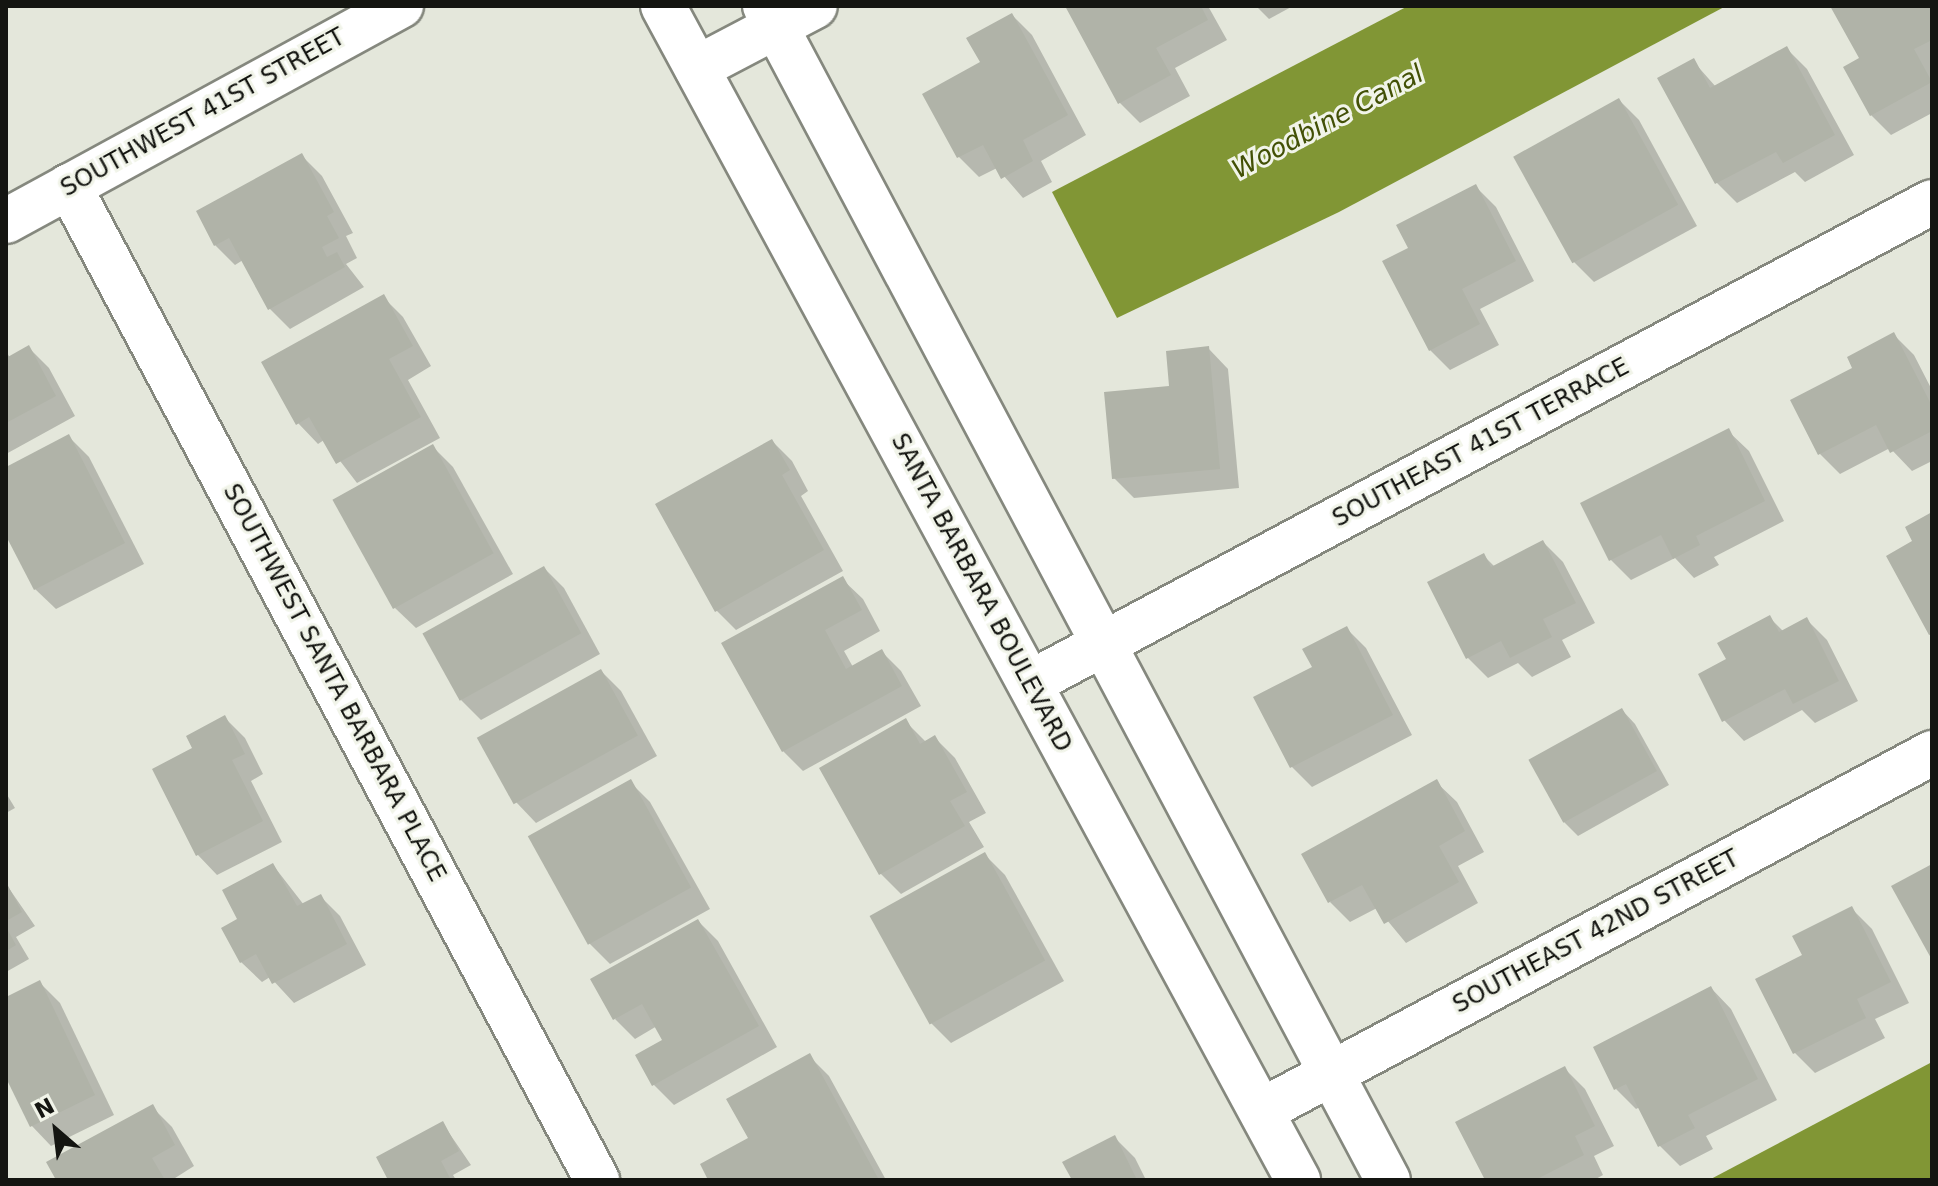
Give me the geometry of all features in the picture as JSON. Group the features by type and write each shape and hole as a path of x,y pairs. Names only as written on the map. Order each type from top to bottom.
{"street":[{"name":"SOUTHWEST 41ST STREET","path":"6,221 401,6"},
{"name":"SANTA BARBARA BOULEVARD","path":"663,6 1298,1180"},
{"path":"697,68 771,16 815,6"},
{"path":"771,16 1388,1180"},
{"name":"SOUTHWEST SANTA BARBARA PLACE","path":"69,186 597,1180"},
{"name":"SOUTHEAST 41ST TERRACE","path":"1030,683 1932,202"},
{"name":"SOUTHEAST 42ND STREET","path":"1261,1111 1932,753"}],"water":[{"name":"Woodbine Canal","path":"1408,6 1726,6 1339,212 1117,318 1052,192"},
{"path":"1932,1062 1932,1180 1709,1180"}],"building":[{"path":"1065,6 1201,6 1208,20 1156,48 1171,75 1118,104"},
{"path":"1830,6 1932,6 1932,40 1914,49 1932,82 1870,116 1843,67 1859,58"},
{"path":"1012,13 1068,115 1023,140 1033,161 1001,179 983,145 957,158 922,94 980,62 966,38"},
{"path":"1787,46 1835,135 1783,163 1776,152 1715,184 1657,78 1694,58 1710,88"},
{"path":"1619,98 1678,205 1572,263 1513,157"},
{"path":"302,153 334,212 327,216 339,238 322,247 327,257 337,252 345,267 268,310 229,238 214,246 196,211"},
{"path":"1476,184 1516,261 1462,289 1480,324 1429,351 1382,261 1408,248 1396,225"},
{"path":"384,294 413,346 389,359 421,417 336,464 309,417 296,425 261,362"},
{"path":"1894,332 1932,406 1932,431 1890,453 1876,425 1818,455 1790,400 1852,368 1847,357"},
{"path":"29,345 56,396 6,423 6,358"},
{"path":"1209,346 1220,469 1112,479 1104,392 1169,386 1166,351"},
{"path":"1729,428 1765,501 1696,536 1700,545 1673,559 1661,535 1609,561 1580,503"},
{"path":"69,434 125,543 34,590 6,536 6,467"},
{"path":"772,439 790,470 782,475 824,550 715,612 655,504"},
{"path":"433,444 494,553 393,609 332,500"},
{"path":"1932,512 1932,634 1929,635 1886,556 1912,541 1905,527"},
{"path":"1543,540 1576,603 1543,619 1552,637 1510,658 1501,641 1466,659 1427,582 1484,553 1491,567"},
{"path":"544,566 581,633 460,701 422,633"},
{"path":"843,576 862,610 825,630 846,669 882,649 902,686 782,752 721,643"},
{"path":"1770,615 1779,632 1807,617 1839,681 1793,704 1785,689 1722,722 1698,674 1726,659 1717,643"},
{"path":"1347,626 1393,715 1290,768 1253,697 1312,667 1302,649"},
{"path":"601,669 638,735 514,804 477,738"},
{"path":"1622,708 1657,771 1563,823 1528,760"},
{"path":"225,715 245,754 232,760 263,821 196,856 152,769 192,748 186,736"},
{"path":"906,718 920,744 935,735 967,792 950,801 965,826 879,875 819,768"},
{"path":"631,779 691,887 588,945 528,836"},
{"path":"1437,779 1465,831 1439,846 1459,882 1384,924 1362,885 1328,903 1301,854"},
{"path":"985,852 1045,960 930,1024 870,916"},
{"path":"273,863 297,906 321,894 347,944 272,984 256,954 240,963 221,928 237,919 222,890"},
{"path":"1932,864 1932,960 1891,886"},
{"path":"6,882 22,912 6,921"},
{"path":"1852,906 1891,982 1857,999 1866,1018 1793,1054 1755,979 1802,955 1792,936"},
{"path":"698,919 759,1026 652,1086 635,1055 662,1040 642,1004 613,1020 590,979"},
{"path":"6,927 16,945 6,951"},
{"path":"40,980 95,1095 30,1127 6,1078 6,997"},
{"path":"1711,986 1758,1079 1688,1115 1695,1128 1658,1147 1626,1084 1614,1090 1593,1047"},
{"path":"810,1053 879,1180 708,1180 700,1164 748,1138 726,1099"},
{"path":"1565,1066 1595,1126 1575,1136 1584,1155 1535,1180 1485,1180 1455,1122"},
{"path":"153,1104 175,1145 152,1158 165,1180 56,1180 46,1162"},
{"path":"443,1121 459,1151 441,1161 451,1180 388,1180 376,1157"},
{"path":"1115,1135 1137,1180 1072,1180 1062,1162"}]}
